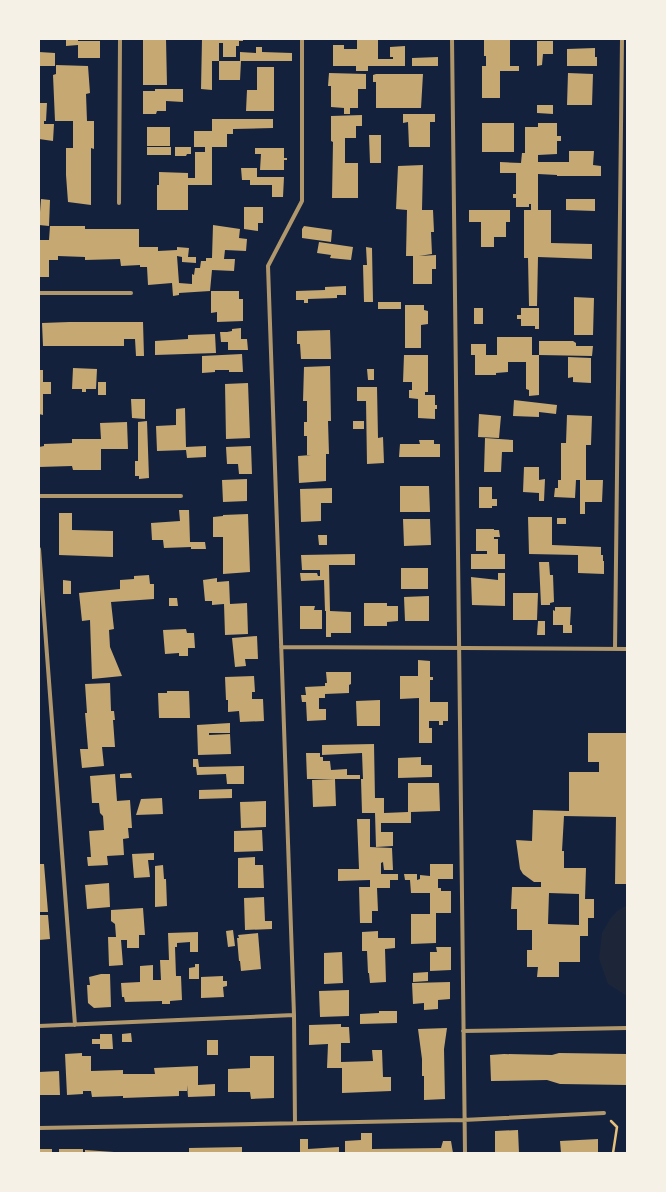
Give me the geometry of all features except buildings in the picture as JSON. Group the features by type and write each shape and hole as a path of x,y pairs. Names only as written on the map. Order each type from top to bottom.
{"street":[{"path":"119,203 120,39"},
{"path":"295,1123 294,1015 268,266 302,201 302,39"},
{"path":"452,39 460,649 464,1153"},
{"path":"615,649 622,39"},
{"path":"39,293 131,294"},
{"path":"39,496 181,496"},
{"path":"39,549 75,1025"},
{"path":"281,647 627,649"},
{"path":"39,1026 294,1015"},
{"path":"463,1031 627,1028"},
{"path":"39,1128 463,1120 604,1113"}],"path":[{"path":"604,1113 617,1127 613,1153"}],"shaded area":[{"path":"627,905 627,996 608,984 599,959 602,933 610,919 617,911"}]}
